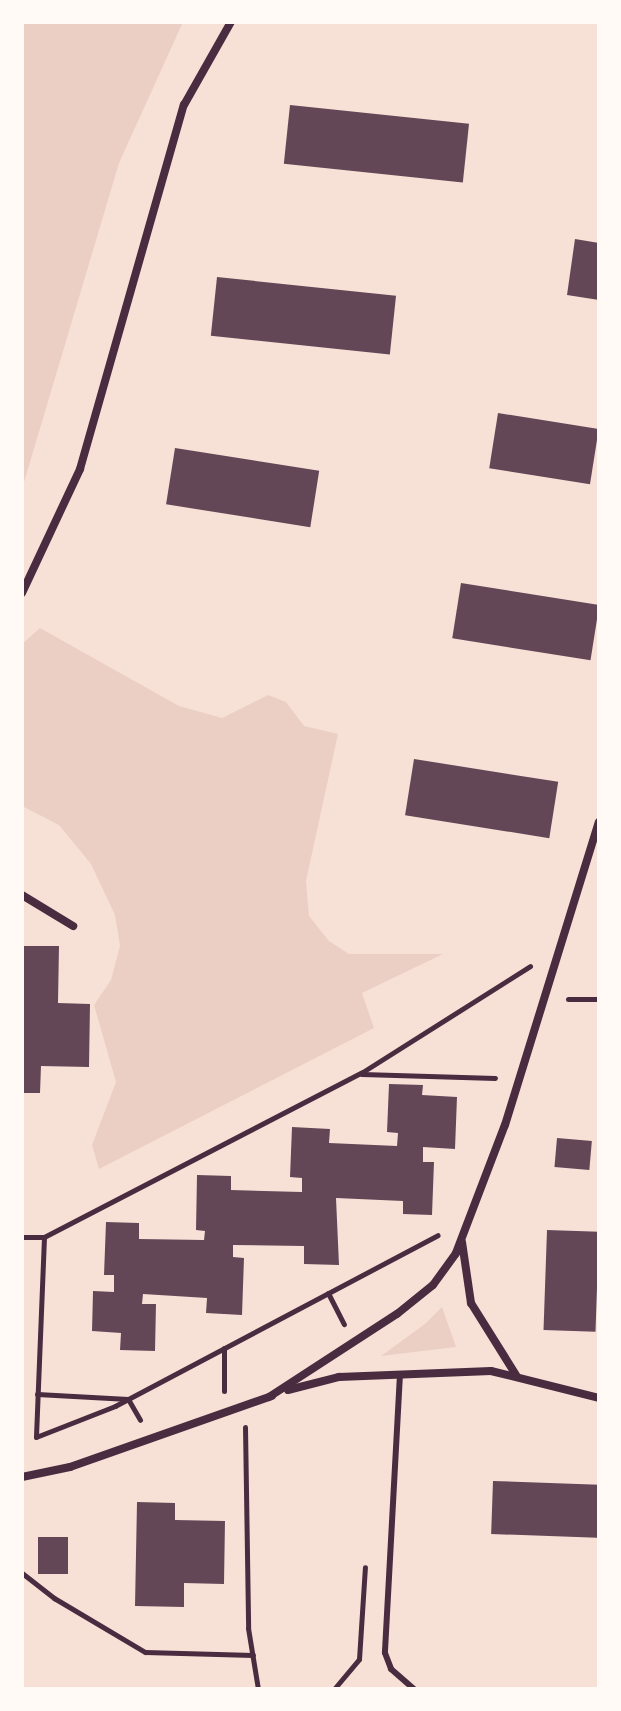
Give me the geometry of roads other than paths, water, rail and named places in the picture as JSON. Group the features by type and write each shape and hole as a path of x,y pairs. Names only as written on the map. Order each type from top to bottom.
{"street":[{"path":"22,593 45,551 80,469 184,105 231,22"},
{"path":"269,1397 354,1344 433,1285 462,1239 547,998 599,822"},
{"path":"22,895 73,926"},
{"path":"462,1239 471,1303 516,1375"},
{"path":"22,1477 70,1467 315,1381 458,1370 516,1375 599,1398"}],"lane":[{"path":"400,1374 385,1653 391,1669 414,1689"}]}
